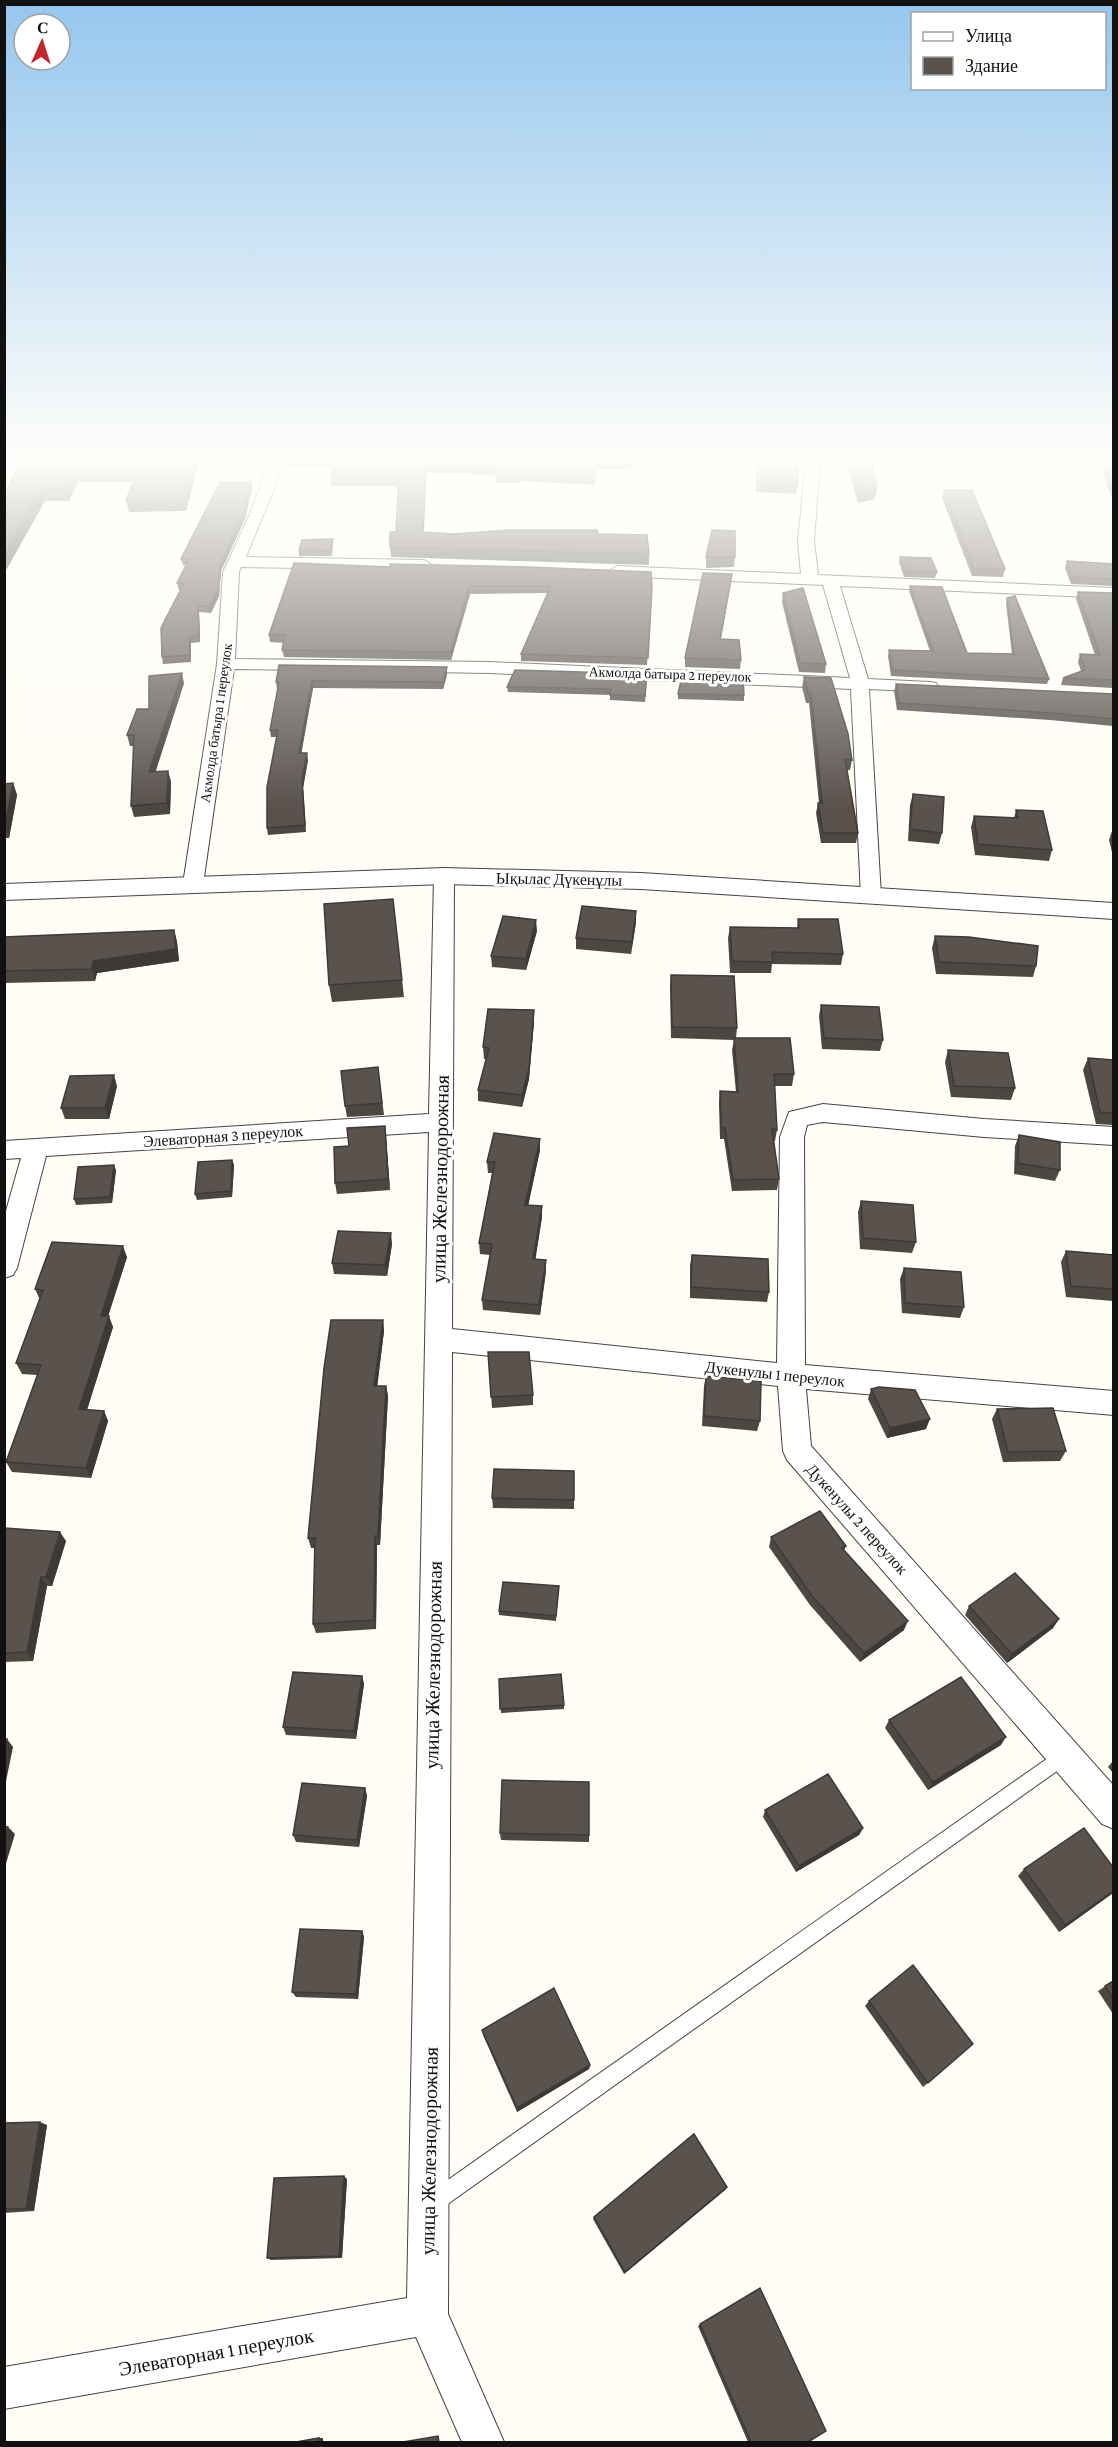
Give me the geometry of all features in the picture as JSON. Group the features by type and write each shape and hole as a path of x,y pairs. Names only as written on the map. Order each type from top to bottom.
{"street":[{"name":"Акмолда батыра 1 переулок","path":"193,884 226,664 231,576"},
{"path":"721,576 1113,593"},
{"path":"830,581 860,683 871,896"},
{"name":"Акмолда батыра 2 переулок","path":"226,664 354,663 730,676 944,687"},
{"name":"Ықылас Дүкенұлы","path":"4,892 444,876 641,881 1113,910"},
{"name":"улица Железнодорожная","path":"444,876 427,2315 483,2442"},
{"name":"Дукенулы 2 переулок","path":"1113,1136 984,1128 823,1113 797,1118 792,1137 791,1377 797,1451 1113,1812"},
{"name":"Элеваторная 3 переулок","path":"4,1150 441,1122"},
{"path":"4,1268 36,1148"},
{"name":"Дукенулы 1 переулок","path":"437,1339 791,1377 1113,1403"},
{"name":"Элеваторная 1 переулок","path":"4,2388 427,2315"}],"lane":[{"path":"428,2206 1065,1755"}],"building":[{"path":"180,576 219,576 218,590 210,606 198,606 199,636 189,637 190,655 162,657 161,628 184,583 177,583"},
{"path":"289,576 651,576 648,658 521,654 551,586 469,586 451,652 282,650 285,635 269,635"},
{"path":"702,576 732,576 720,639 739,640 741,660 685,658"},
{"path":"1113,576 1113,579 1073,577"},
{"path":"910,586 942,587 967,653 1014,654 1007,598 1015,596 1049,679 893,670 889,650 933,651"},
{"path":"803,588 826,664 800,663 783,593"},
{"path":"1078,592 1113,593 1113,680 1063,678 1085,670 1080,654 1100,655"},
{"path":"279,665 447,667 443,682 312,681 299,753 307,753 302,780 305,825 267,828 267,787 278,730 270,730 279,682 276,682"},
{"path":"515,670 647,674 645,696 610,695 611,689 507,687"},
{"path":"182,673 149,772 168,771 167,803 131,806 134,735 127,735 137,709 149,709 149,676"},
{"path":"682,676 743,679 744,695 678,694"},
{"path":"804,677 831,678 848,734 852,760 845,759 858,833 823,833 818,803 822,803 811,693 808,693"},
{"path":"896,684 1113,694 1113,719 899,703"},
{"path":"13,783 5,826 4,826 4,784"},
{"path":"913,794 944,797 942,833 910,829"},
{"path":"1016,810 1043,811 1052,850 978,844 974,816 1018,818"},
{"path":"393,899 402,980 329,985 324,904"},
{"path":"582,906 636,911 632,942 576,938"},
{"path":"503,916 536,920 526,959 491,956"},
{"path":"798,919 838,919 843,954 772,952 773,962 732,961 730,927 799,928"},
{"path":"174,930 176,949 93,961 92,969 4,971 4,937"},
{"path":"935,936 969,937 1038,946 1036,966 939,962"},
{"path":"671,975 734,976 737,1028 672,1027"},
{"path":"821,1005 879,1007 883,1040 824,1038"},
{"path":"488,1009 534,1010 529,1068 522,1095 478,1090 489,1048 483,1047"},
{"path":"734,1038 790,1038 794,1074 774,1074 777,1130 772,1129 779,1179 733,1180 725,1128 721,1127 720,1091 738,1092"},
{"path":"948,1050 1008,1053 1015,1088 954,1086"},
{"path":"1088,1058 1113,1060 1113,1113 1100,1112"},
{"path":"378,1067 382,1103 345,1106 341,1071"},
{"path":"114,1075 105,1108 61,1108 70,1076"},
{"path":"385,1126 388,1179 335,1183 334,1147 349,1146 347,1128"},
{"path":"494,1133 540,1139 525,1205 542,1206 533,1259 546,1260 539,1305 482,1300 492,1244 479,1243 495,1162 487,1162"},
{"path":"1019,1135 1060,1142 1060,1170 1018,1163"},
{"path":"232,1160 231,1191 195,1194 198,1162"},
{"path":"114,1165 110,1197 74,1199 78,1167"},
{"path":"861,1201 913,1205 916,1242 863,1238"},
{"path":"338,1231 391,1233 385,1265 332,1263"},
{"path":"52,1242 123,1246 101,1316 109,1316 79,1409 104,1411 86,1468 6,1462 41,1365 16,1363 43,1290 35,1289"},
{"path":"1066,1251 1113,1255 1113,1289 1071,1286"},
{"path":"692,1255 768,1259 769,1292 691,1287"},
{"path":"904,1268 961,1272 964,1307 905,1303"},
{"path":"331,1320 383,1320 374,1386 386,1386 378,1536 375,1536 374,1620 313,1624 315,1538 308,1538 324,1368"},
{"path":"488,1352 529,1352 533,1395 491,1397"},
{"path":"706,1376 761,1381 760,1421 704,1416"},
{"path":"879,1387 915,1390 930,1419 890,1428 871,1389"},
{"path":"1053,1408 1066,1451 1008,1452 997,1409"},
{"path":"494,1469 574,1471 574,1500 492,1498"},
{"path":"820,1511 846,1546 842,1548 908,1621 864,1653 812,1596 771,1537"},
{"path":"4,1528 60,1532 46,1577 41,1577 27,1652 4,1653"},
{"path":"1015,1573 1059,1619 1012,1654 969,1606"},
{"path":"503,1582 559,1586 556,1616 499,1611"},
{"path":"293,1672 362,1676 354,1731 283,1727"},
{"path":"561,1674 564,1705 500,1709 499,1679"},
{"path":"961,1677 1006,1737 933,1782 889,1720"},
{"path":"828,1774 863,1828 799,1866 765,1810"},
{"path":"502,1780 589,1782 589,1835 500,1833"},
{"path":"302,1783 365,1788 357,1840 293,1835"},
{"path":"4,1826 8,1827 4,1840"},
{"path":"1084,1828 1113,1867 1113,1891 1065,1925 1024,1869"},
{"path":"300,1929 362,1931 356,1994 292,1992"},
{"path":"913,1965 973,2044 928,2083 869,2001"},
{"path":"1113,1981 1113,1998 1105,1986"},
{"path":"554,1988 590,2065 517,2108 482,2030"},
{"path":"40,2122 26,2209 4,2209 4,2123"},
{"path":"694,2134 727,2187 625,2272 594,2217"},
{"path":"344,2176 339,2256 267,2258 274,2178"},
{"path":"760,2288 826,2431 808,2442 751,2442 700,2324"},
{"path":"438,2436 439,2442 403,2442"},
{"path":"319,2438 319,2442 296,2442"}]}
